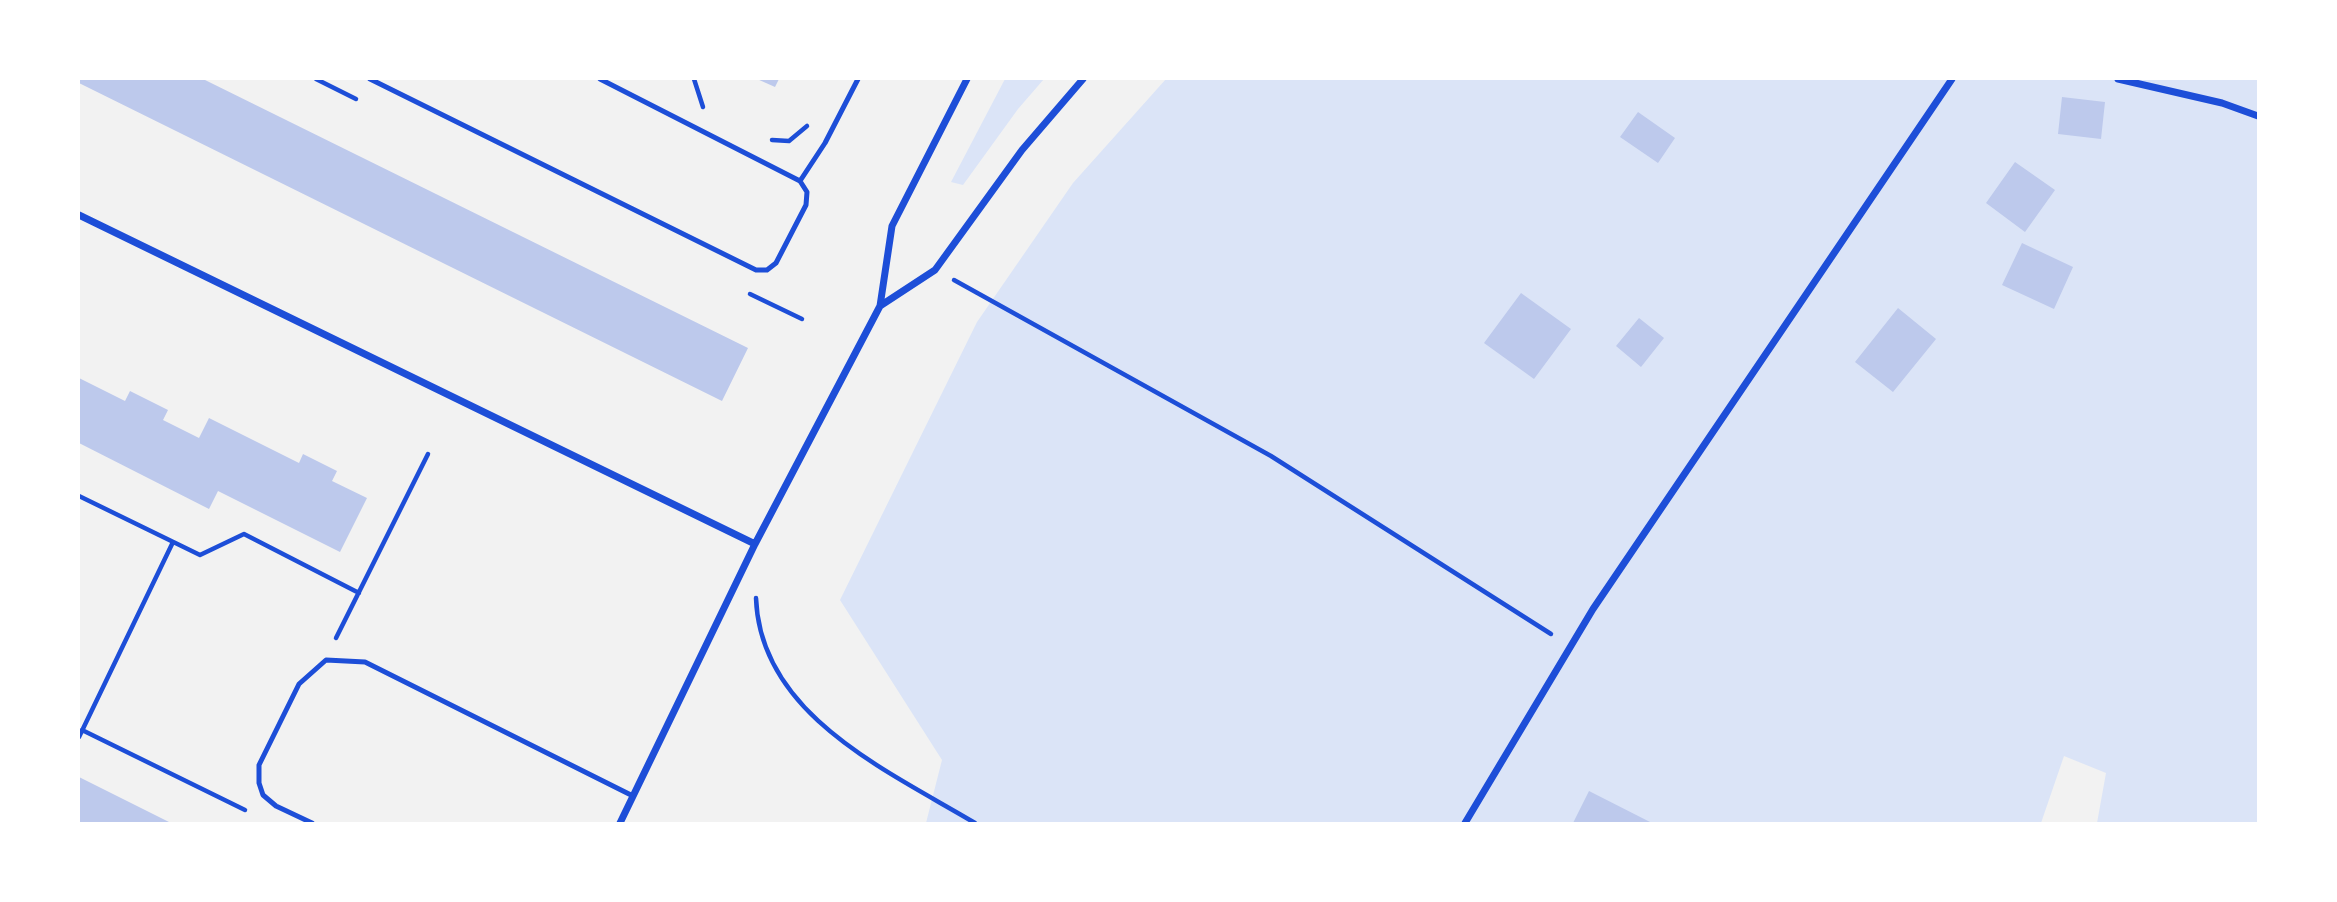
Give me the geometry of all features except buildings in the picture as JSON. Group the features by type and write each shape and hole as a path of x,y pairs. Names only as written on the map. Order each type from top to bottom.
{"street":[{"path":"620,823 755,544 880,306 892,226 967,79"},
{"path":"880,306 934,270 1022,150 1083,79"},
{"path":"1465,823 1592,609 1952,79"},
{"path":"2118,79 2222,103 2258,116"},
{"path":"79,215 755,544"}],"lane":[{"path":"370,79 756,270 767,270 776,263 806,205 807,192 800,181 600,79"},
{"path":"800,181 825,143 858,79"},
{"path":"312,823 276,806 263,794 259,783 259,765 299,684 326,660 365,662 634,796"}],"path":[{"path":"694,79 703,107"},
{"path":"692,102 714,113"},
{"path":"768,140 789,141 806,128 812,116"},
{"path":"934,270 1271,456 1571,646"},
{"path":"326,660 428,454"},
{"path":"79,496 200,555 244,534 359,593"},
{"path":"79,737 173,542"},
{"path":"756,586 757,627 784,685 843,744 975,823"},
{"path":"82,730 247,812"}],"shaded area":[{"path":"1005,79 1044,79 1018,109 963,185 951,182"},
{"path":"1166,79 2258,79 2258,823 2097,823 2106,773 2064,756 2041,823 926,823 942,760 840,600 977,322 1073,183"}]}
